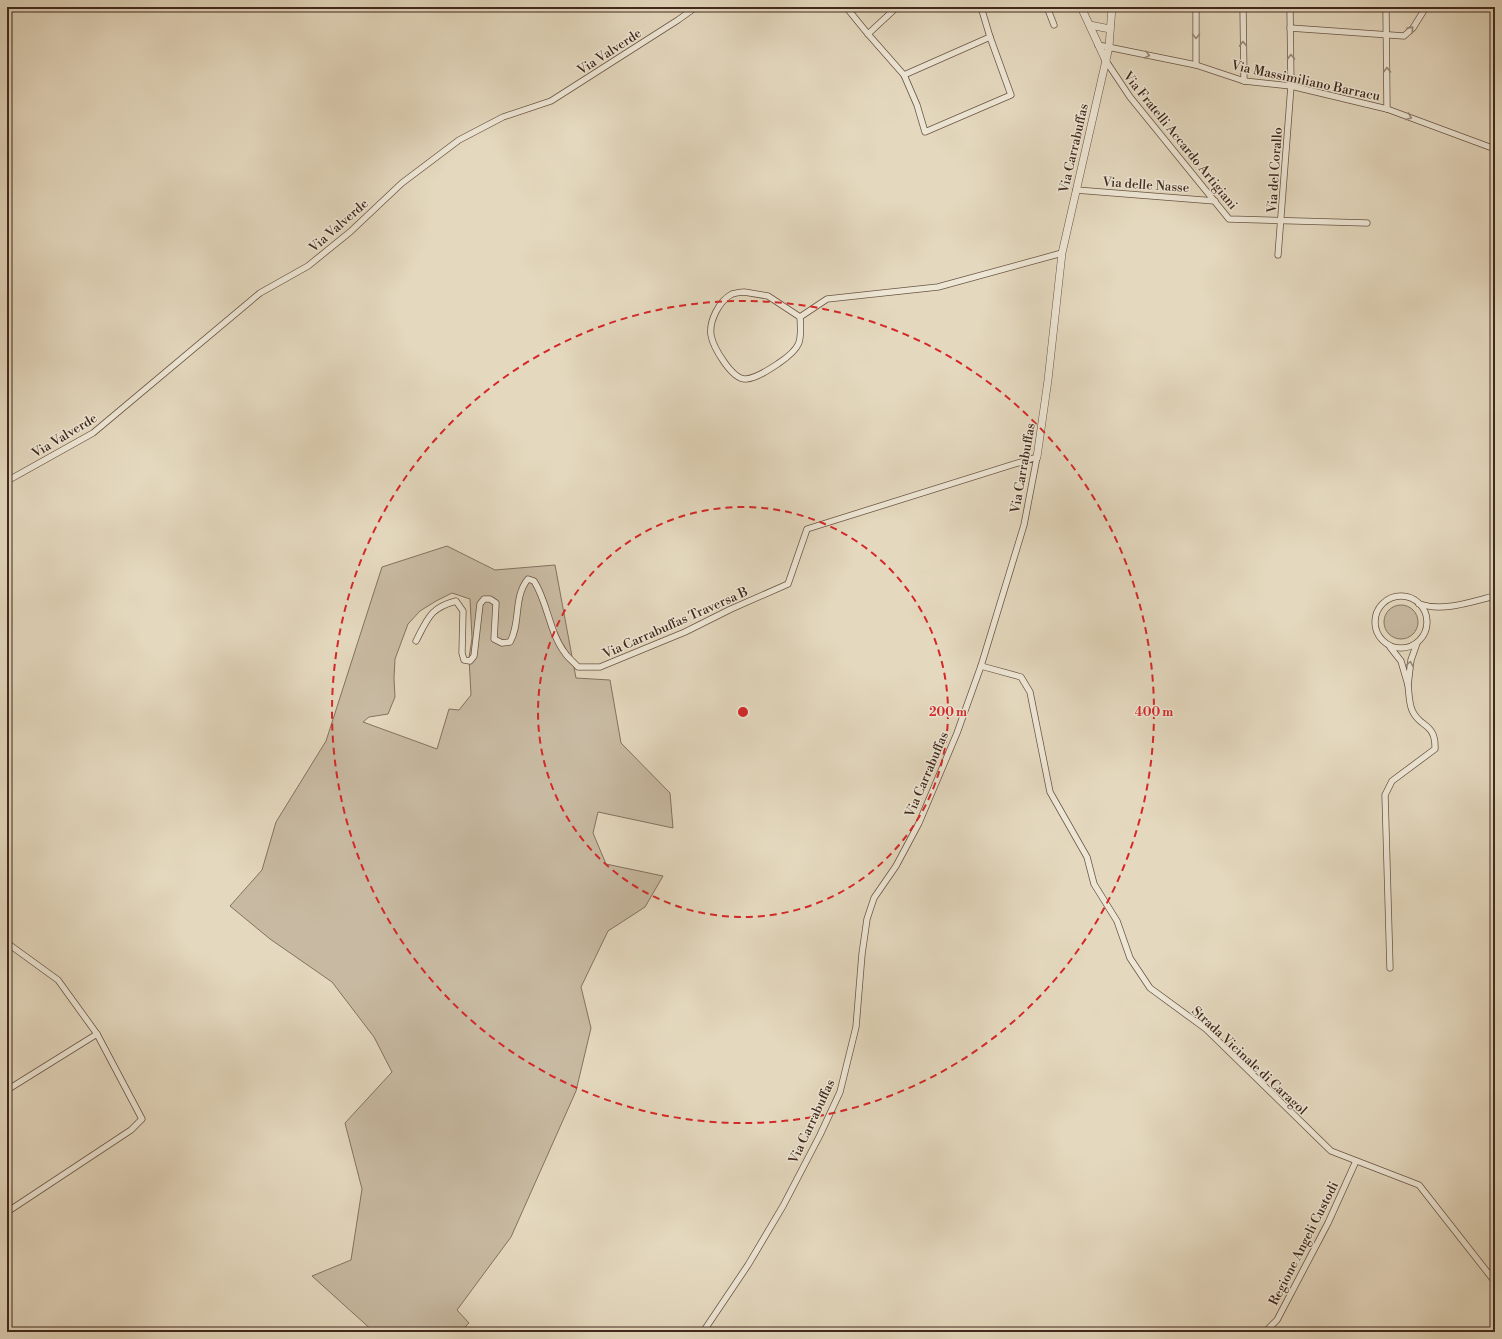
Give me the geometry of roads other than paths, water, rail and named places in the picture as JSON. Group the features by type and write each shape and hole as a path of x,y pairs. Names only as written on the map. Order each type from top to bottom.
{"main road":[{"path":"1495,7 1495,22"}],"street":[{"name":"Via Valverde","path":"7,481 93,433 260,294 308,266 350,232 402,183 459,140 503,117 551,101 696,7"},
{"path":"846,7 904,74 925,132 1012,95 990,37 981,7"},
{"path":"868,34 896,7"},
{"path":"1047,7 1054,25"},
{"path":"1081,7 1106,61"},
{"path":"1090,25 1110,29 1112,7"},
{"path":"1196,7 1196,65"},
{"path":"1243,7 1244,81"},
{"name":"Via del Corallo","path":"1278,255 1291,86 1290,7"},
{"path":"1386,7 1388,109"},
{"path":"1290,28 1404,36 1413,28 1426,7"},
{"name":"Via Carrabuffas","path":"703,1332 748,1265 783,1206 820,1135 840,1092 856,1027 862,954 867,919 874,898 896,866 919,823 957,733 981,666 1024,525 1037,457 1048,380 1062,253 1109,47 1110,29"},
{"path":"904,74 990,37"},
{"name":"Via Massimiliano Barracu","path":"1098,45 1196,65 1244,81 1291,86 1388,109 1495,149"},
{"name":"Via Fratelli Accardo Artigiani","path":"1106,61 1130,97 1229,219 1366,222"},
{"name":"Via delle Nasse","path":"1076,190 1215,200"},
{"path":"800,317 827,299 938,287 1062,253"},
{"path":"744,292 768,296 800,317 800,343 794,351 766,372 746,379 738,377 730,370 722,359 711,336 711,321 720,304 732,294 744,292"},
{"name":"Via Carrabuffas Traversa B","path":"416,640 429,616 442,605 456,601 463,611 462,653 464,660 470,661 474,656 480,604 484,599 490,599 496,603 494,639 502,642 510,642 514,635 520,594 528,579 534,581 541,592 557,641 565,654 578,667 600,667 685,632 788,584 807,529 1037,457"},
{"path":"1390,968 1385,795 1392,781 1435,749 1435,739 1433,733 1416,718 1412,710 1408,685 1401,661 1396,652 1379,636 1375,624 1377,612 1386,600 1395,596 1408,597 1419,604 1434,608 1447,607 1495,596"},
{"path":"1408,685 1414,648 1426,628 1424,611 1419,604"},
{"path":"1426,619 1434,608"},
{"path":"1389,645 1402,648 1408,647 1416,643 1419,639"},
{"name":"Strada Vicinale di Caragol","path":"981,666 1021,677 1030,692 1050,792 1087,857 1094,884 1117,921 1130,958 1150,988 1206,1029 1330,1151 1419,1185 1495,1280"},
{"path":"7,943 58,980 97,1034 142,1119 131,1130 7,1212"},
{"path":"7,1090 97,1034"},
{"name":"Regione Angeli Custodi","path":"1265,1332 1277,1320 1328,1223 1356,1161"}]}
